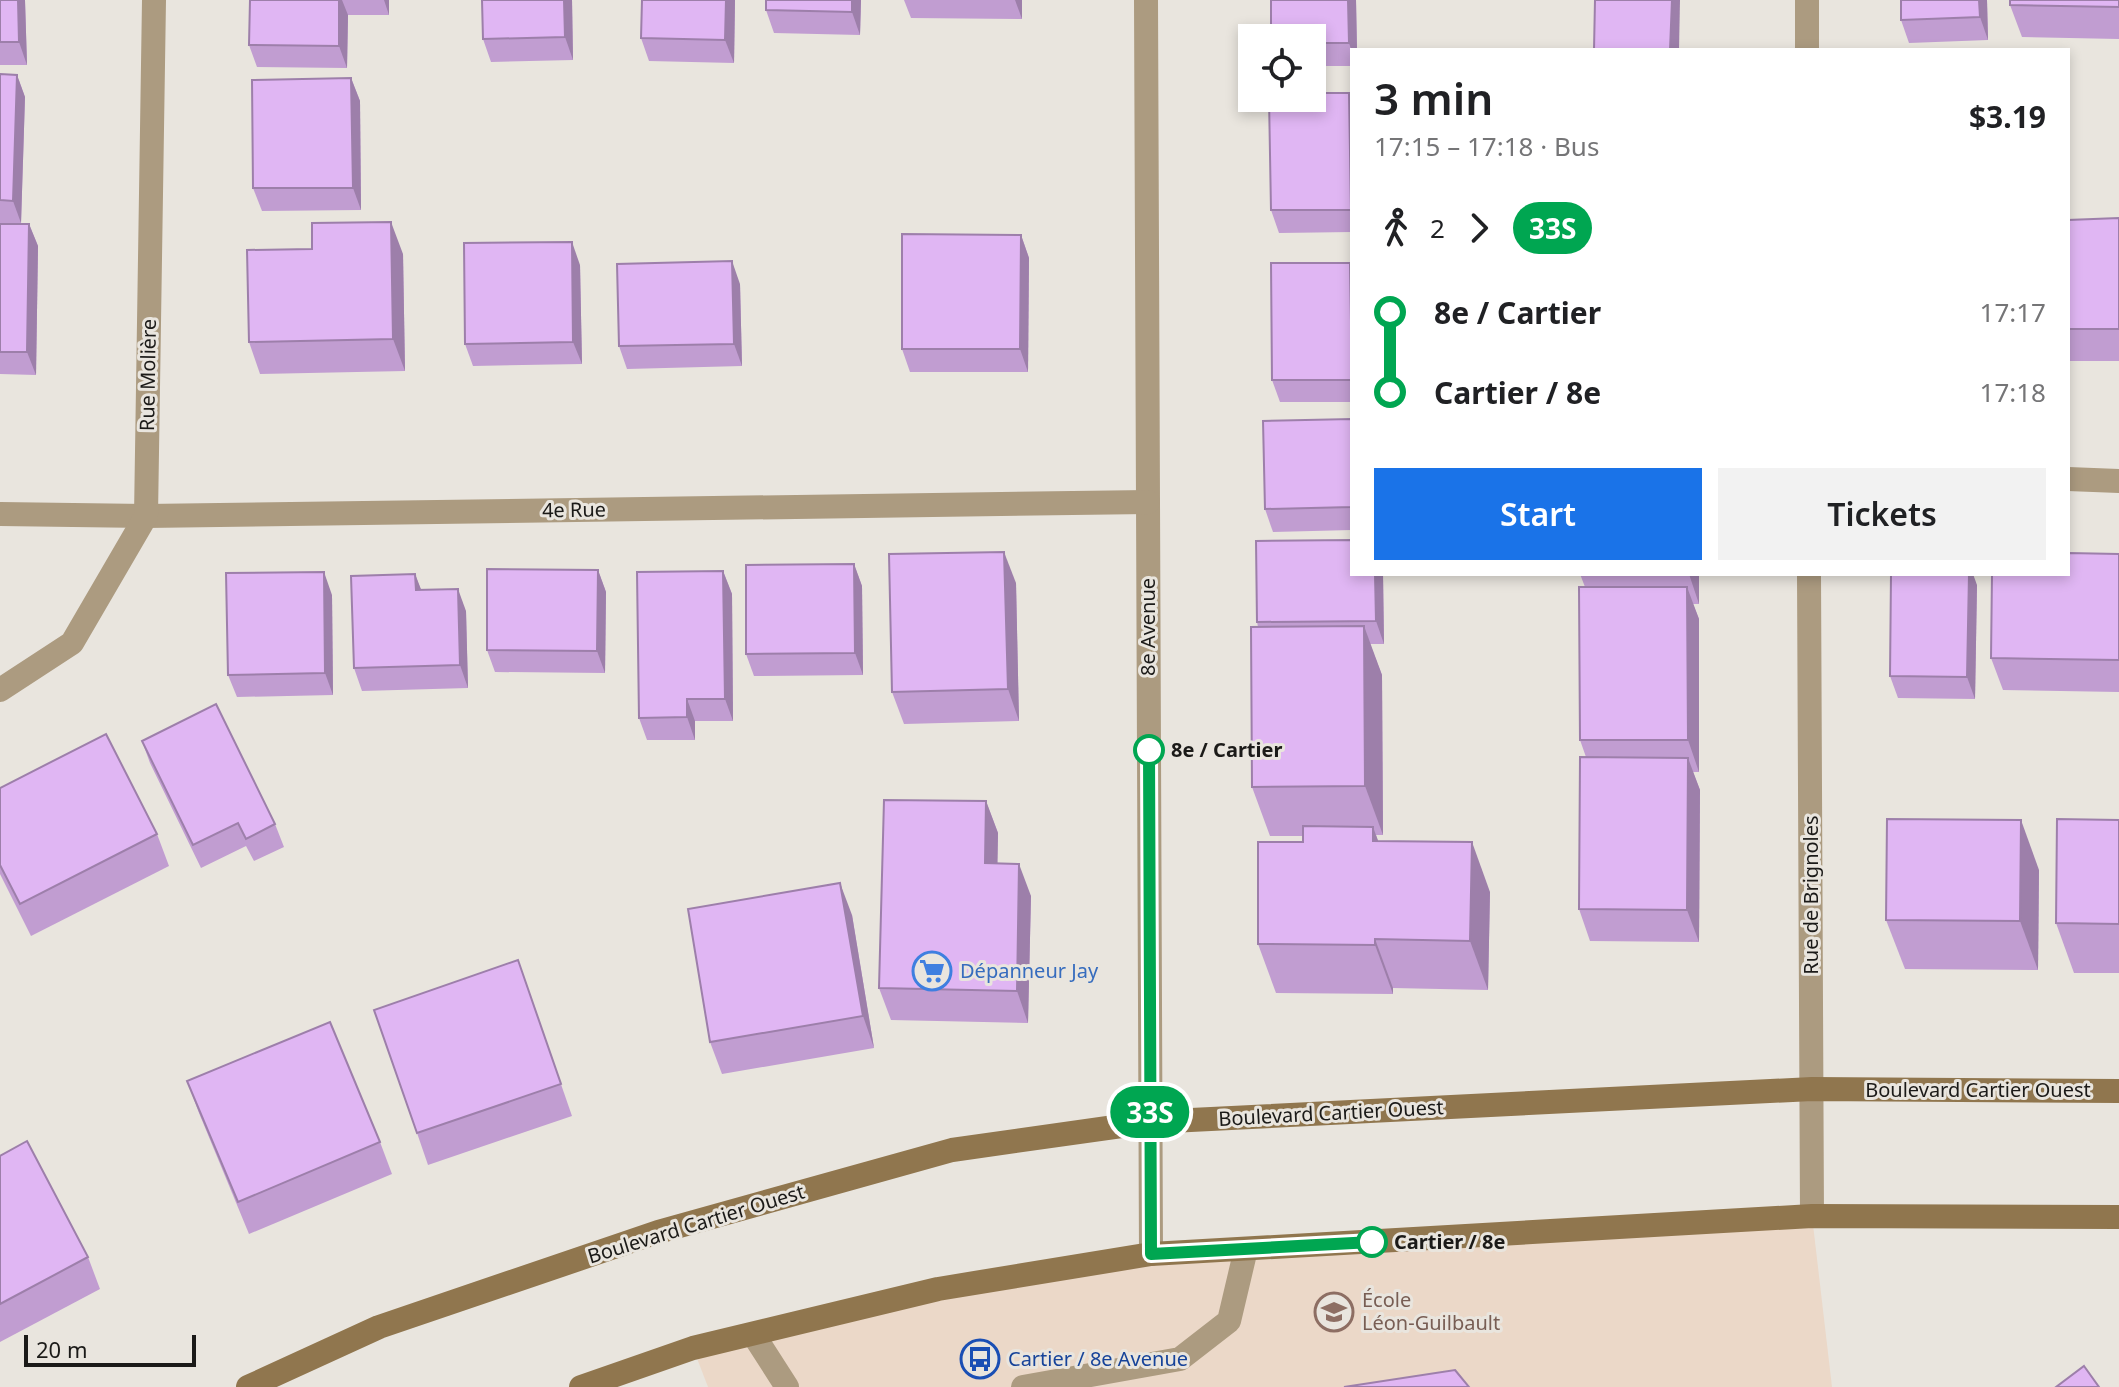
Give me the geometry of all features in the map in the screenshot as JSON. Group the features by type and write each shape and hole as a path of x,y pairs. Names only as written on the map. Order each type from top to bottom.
{"street":[{"name":"Rue Molière","path":"0,690 72,643 146,516 154,0"},
{"name":"8e Avenue","path":"1146,0 1151,1254"},
{"path":"1807,0 1807,48"},
{"path":"2070,479 2119,481"},
{"name":"4e Rue","path":"0,514 146,516 1148,502"},
{"name":"Rue de Brignoles","path":"1809,576 1812,1216"},
{"name":"Boulevard Cartier Ouest","path":"248,1387 379,1327 658,1232 952,1150 1150,1122 1812,1089 2119,1091"},
{"path":"581,1387 693,1348 938,1289 1151,1254 1812,1216 2119,1217"},
{"path":"1023,1387 1180,1359 1229,1321 1246,1249"},
{"path":"753,1334 787,1387"}],"shaded area":[{"name":"École Léon-Guilbault","path":"1812,1216 1832,1387 708,1387 693,1348 1151,1254"}],"building":[{"path":"0,0 18,0 19,42 0,42"},
{"path":"250,0 339,0 339,46 249,45"},
{"path":"482,0 564,0 565,37 483,39"},
{"path":"642,0 726,0 725,40 641,38"},
{"path":"766,0 852,0 852,12 766,10"},
{"path":"1271,0 1348,0 1349,43 1326,43 1326,24 1271,24"},
{"path":"1595,0 1672,0 1670,48 1594,48"},
{"path":"1901,0 1979,0 1980,17 1901,20"},
{"path":"2010,0 2119,0 2119,7 2010,5"},
{"path":"0,74 17,75 13,201 0,200"},
{"path":"351,78 353,188 253,188 252,80"},
{"path":"1326,93 1349,93 1350,210 1271,210 1269,112 1326,112"},
{"path":"2119,218 2119,329 2070,329 2070,220"},
{"path":"391,222 393,339 249,342 247,250 312,249 312,223"},
{"path":"0,224 29,224 27,352 0,352"},
{"path":"902,234 1021,235 1020,349 902,349"},
{"path":"572,242 573,342 465,344 464,243"},
{"path":"732,261 734,344 619,346 617,264"},
{"path":"1271,263 1350,263 1350,380 1272,380"},
{"path":"1350,419 1350,507 1265,509 1263,421"},
{"path":"1350,540 1350,576 1375,576 1376,621 1257,622 1256,541"},
{"path":"1004,552 1008,689 892,692 889,554"},
{"path":"2070,553 2119,554 2119,660 1991,658 1992,576 2070,576"},
{"path":"854,564 855,653 746,654 746,565"},
{"path":"487,569 598,570 597,651 487,650"},
{"path":"723,571 725,699 687,699 687,717 639,718 637,572"},
{"path":"324,572 325,673 228,675 226,573"},
{"path":"415,574 416,590 458,589 460,665 354,668 351,576"},
{"path":"1891,576 1969,576 1967,677 1890,676"},
{"path":"1579,587 1687,587 1688,740 1580,740"},
{"path":"1364,626 1365,786 1252,787 1251,627"},
{"path":"216,704 275,824 246,839 238,823 193,845 142,741"},
{"path":"106,734 157,834 20,904 0,865 0,788"},
{"path":"1580,757 1688,758 1687,910 1579,909"},
{"path":"884,800 986,801 985,863 1019,864 1017,991 879,988"},
{"path":"1887,819 2021,820 2020,921 1886,920"},
{"path":"2057,819 2119,820 2119,924 2056,923"},
{"path":"1303,826 1373,827 1373,841 1472,842 1470,941 1375,939 1375,945 1258,944 1258,842 1303,842"},
{"path":"840,883 863,1016 710,1042 688,909"},
{"path":"518,960 561,1084 417,1133 374,1010"},
{"path":"330,1022 380,1142 238,1202 187,1081"},
{"path":"27,1141 88,1257 0,1304 0,1156"},
{"path":"2084,1366 2099,1387 2056,1387"},
{"path":"1455,1370 1469,1387 1344,1387"}],"bus line":[{"name":"33S","path":"1149,750 1151,1254 1372,1242"}],"place":[{"name":"8e / Cartier","path":"1149,750"},
{"name":"Dépanneur Jay","path":"932,971"},
{"name":"Cartier / 8e","path":"1372,1242"},
{"name":"École Léon-Guilbault","path":"1334,1312"},
{"name":"Cartier / 8e Avenue","path":"980,1359"}]}
